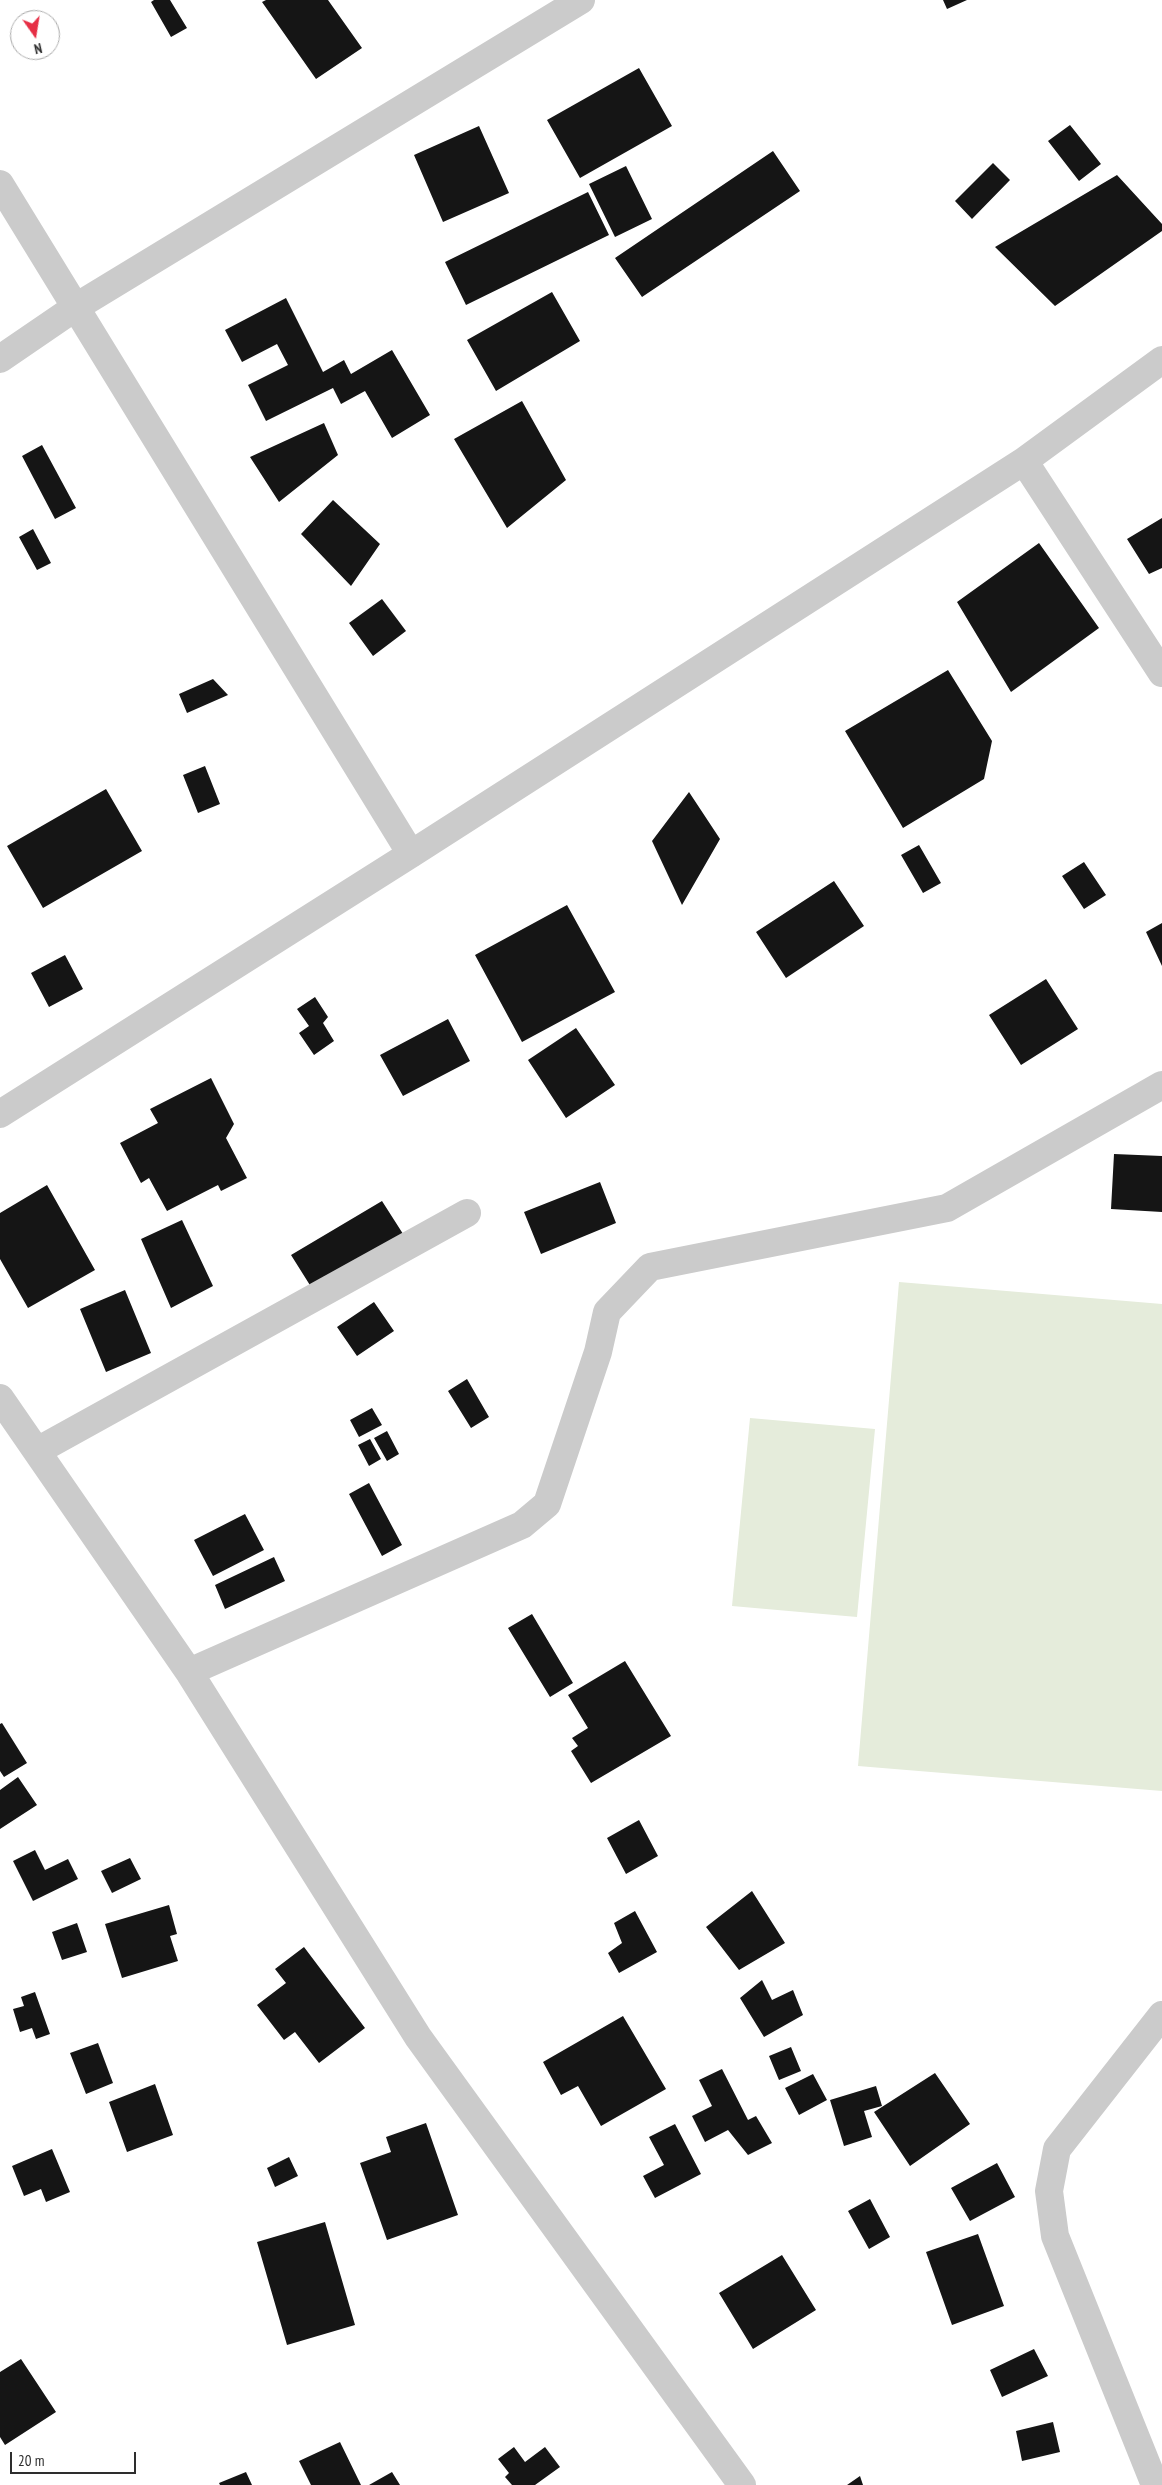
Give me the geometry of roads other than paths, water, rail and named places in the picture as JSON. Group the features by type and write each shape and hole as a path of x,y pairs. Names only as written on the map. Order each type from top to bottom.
{"street":[{"path":"0,359 76,307 581,0"},
{"path":"0,184 411,854"},
{"path":"0,1114 411,854 1024,461 1162,360"},
{"path":"1024,461 1162,673"},
{"path":"190,1672 522,1525 547,1504 598,1352 607,1312 650,1267 947,1208 1162,1085"},
{"path":"37,1450 467,1214"},
{"path":"0,1398 190,1672 418,2037 742,2485"},
{"path":"1155,2485 1056,2236 1049,2191 1057,2149 1162,2015"}]}
